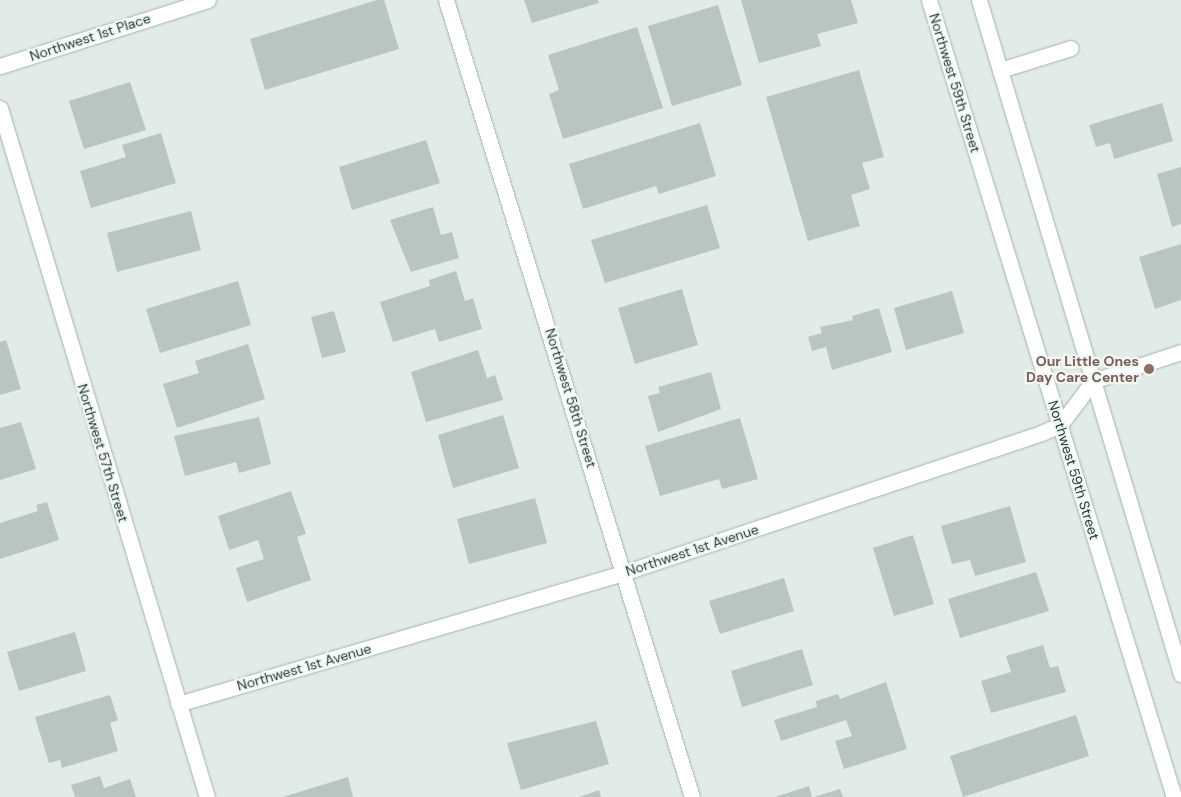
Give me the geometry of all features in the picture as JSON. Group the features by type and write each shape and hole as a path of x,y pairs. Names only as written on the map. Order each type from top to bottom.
{"street":[{"name":"Northwest 1st Place","path":"0,66 208,0"},
{"name":"Northwest 58th Street","path":"446,0 626,572 692,797"},
{"name":"Northwest 59th Street","path":"929,0 1174,797"},
{"path":"979,0 1093,381 1177,648 1181,674"},
{"path":"1000,70 1071,48"},
{"name":"Northwest 57th Street","path":"0,108 207,797"},
{"path":"1060,426 1093,381 1181,352"},
{"name":"Northwest 1st Avenue","path":"178,704 626,572 1060,426"}],"building":[{"path":"377,0 384,0 399,49 265,90 250,39"},
{"path":"524,0 598,0 599,3 532,23"},
{"path":"741,0 851,0 858,23 817,34 821,46 759,63"},
{"path":"718,5 742,85 672,106 648,26"},
{"path":"637,27 663,108 563,139 549,94 559,90 548,55"},
{"path":"859,70 884,157 862,163 870,189 851,195 860,226 808,241 766,97"},
{"path":"130,82 146,130 84,149 69,101"},
{"path":"1162,103 1173,141 1114,159 1110,143 1096,147 1089,125"},
{"path":"700,123 716,176 659,194 656,186 583,209 569,164"},
{"path":"161,133 176,183 91,208 80,171 126,157 122,145"},
{"path":"426,140 440,183 352,210 339,167"},
{"path":"1181,167 1181,224 1172,227 1157,174"},
{"path":"707,205 720,248 605,283 591,240"},
{"path":"433,207 441,235 452,232 459,258 411,272 390,220"},
{"path":"191,211 201,250 117,272 107,233"},
{"path":"1181,244 1181,300 1155,309 1139,257"},
{"path":"456,271 465,301 473,298 482,329 439,342 435,329 393,342 380,302 430,286 429,280"},
{"path":"238,281 251,325 160,353 146,309"},
{"path":"682,289 698,345 635,364 618,308"},
{"path":"952,291 964,333 906,350 894,308"},
{"path":"879,308 892,352 832,370 826,347 812,351 808,337 822,333 820,327 853,320 852,316"},
{"path":"334,311 346,352 322,358 311,317"},
{"path":"6,340 21,389 0,395 0,342"},
{"path":"248,344 265,399 177,428 163,384 199,373 195,361"},
{"path":"478,350 487,378 495,375 503,400 426,422 411,372"},
{"path":"711,372 721,409 658,432 648,396 660,393 658,387"},
{"path":"503,415 519,468 453,488 438,435"},
{"path":"259,417 271,464 239,473 236,462 185,476 174,436"},
{"path":"740,418 758,479 722,489 719,479 660,496 645,446"},
{"path":"21,422 36,469 0,480 0,428"},
{"path":"291,491 306,534 297,537 311,580 247,602 236,568 264,559 258,540 229,550 218,516"},
{"path":"535,498 547,543 469,564 457,519"},
{"path":"47,502 59,540 0,559 0,523 38,511 36,505"},
{"path":"1010,506 1026,562 975,576 970,560 952,564 941,526"},
{"path":"913,535 934,604 894,616 873,548"},
{"path":"1036,572 1049,611 960,638 948,599"},
{"path":"784,578 794,611 720,634 709,601"},
{"path":"75,632 86,671 19,691 7,652"},
{"path":"1043,645 1050,668 1058,666 1066,692 991,713 981,681 1011,672 1006,656"},
{"path":"802,649 813,685 742,707 731,671"},
{"path":"886,682 907,749 844,769 835,741 852,736 846,720 781,741 774,720 817,707 816,701 838,694 840,699"},
{"path":"110,695 118,720 110,723 118,751 62,768 60,760 49,763 35,717"},
{"path":"1076,715 1089,756 963,797 950,756"},
{"path":"596,721 609,764 521,790 507,743"},
{"path":"100,776 104,788 130,779 136,797 75,797 71,785"},
{"path":"348,777 353,797 283,797"},
{"path":"809,786 812,797 775,797"},
{"path":"840,789 843,797 814,797"},
{"path":"599,790 601,797 579,797"}],"place":[{"name":"Our Little Ones Day Care Center","path":"1149,369"}]}
